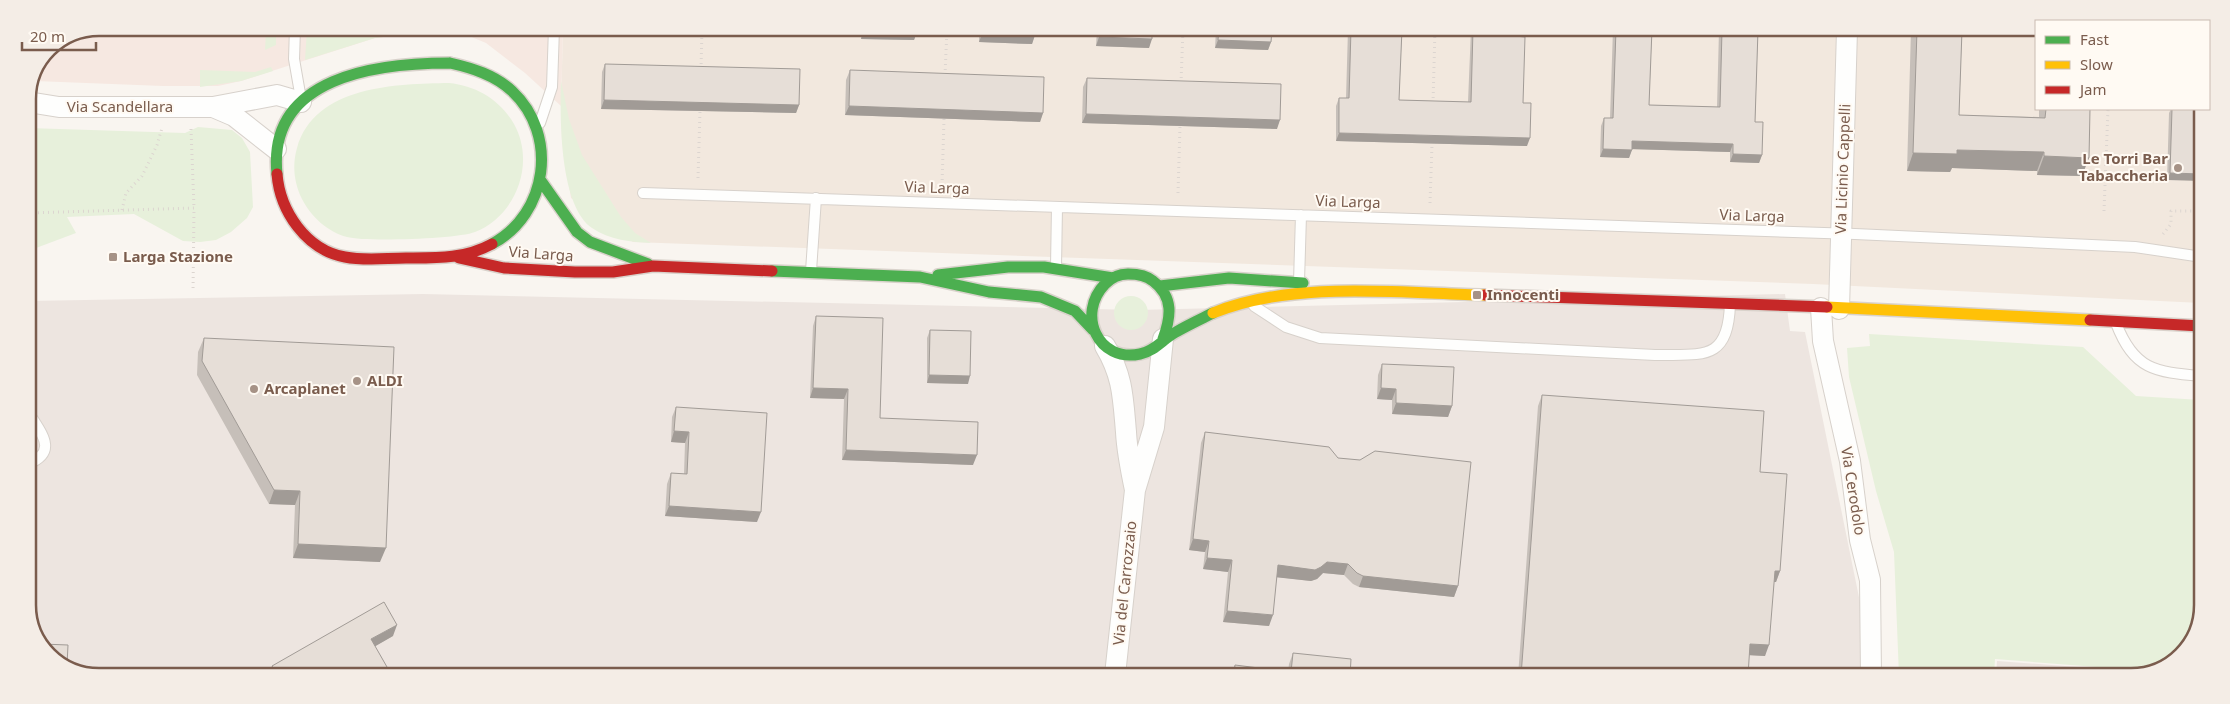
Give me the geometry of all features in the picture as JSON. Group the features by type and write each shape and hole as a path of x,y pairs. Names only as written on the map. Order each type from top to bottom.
{"main road":[{"path":"450,64 476,69 494,76 510,88 532,118 538,131 542,148 541,181 533,203 516,228 495,244 457,257 366,258 336,255 304,235 293,222 280,197 275,174 276,149 283,128 301,102 312,92 337,79 384,66 450,64"},
{"name":"Via Larga","path":"541,181 577,232 590,242 653,266"},
{"name":"Via Larga","path":"457,257 504,268 575,272 614,272 653,266 920,277 1008,267 1056,268 1113,278 1123,274 1143,275 1160,286 1229,278 1270,279 1344,292"},
{"name":"Via Larga","path":"920,277 989,292 1041,297 1075,311 1099,338 1116,352 1135,354 1154,348 1163,339 1209,315 1249,302 1271,298 1344,292 1612,298 2194,326"},
{"path":"1099,338 1090,318 1091,306 1096,294 1103,285 1113,278"},
{"path":"1160,286 1167,295 1171,306 1169,329 1163,339"}],"street":[{"name":"Via Licinio Cappelli","path":"1830,308 1841,234 1847,36"},
{"name":"Via Scandellara","path":"36,103 59,107 213,107 277,95 301,102"},
{"name":"Via Scandellara","path":"213,107 234,116 276,149"},
{"name":"Via Cerodolo","path":"1830,308 1823,341 1850,460 1860,540 1870,580 1871,668"},
{"name":"Via del Carrozzaio","path":"1099,338 1115,362 1121,380 1129,460 1135,490"},
{"name":"Via del Carrozzaio","path":"1116,668 1135,490 1154,427 1163,339"}],"lane":[{"path":"295,36 294,59 301,102"},
{"path":"538,131 552,87 554,36"},
{"name":"Via Larga","path":"643,193 1841,234 2135,247 2194,255"},
{"path":"811,272 816,198"},
{"path":"1056,268 1058,207"},
{"name":"Via Larga","path":"1299,283 1301,215"},
{"path":"1249,302 1286,327 1320,338 1655,356 1709,352 1719,346 1728,328 1730,304"},
{"path":"2116,322 2122,339 2132,354 2146,365 2174,373 2194,375"},
{"path":"36,423 43,434 45,447 43,454 36,460"}],"path":[{"path":"700,75 702,36"},
{"path":"945,82 946,36"},
{"path":"1181,90 1183,36"},
{"path":"1433,109 1435,36"},
{"path":"2104,211 2108,110"},
{"path":"698,181 700,111"},
{"path":"942,190 944,119"},
{"path":"1178,198 1180,126"},
{"path":"152,127 171,127"},
{"path":"122,210 126,193 142,176 157,145 162,127"},
{"path":"184,127 191,128 194,208 193,292"},
{"path":"1430,208 1432,144"},
{"path":"36,213 194,208"},
{"path":"2161,236 2171,224 2171,211 2194,211"}],"shaded area":[{"path":"391,36 375,38 241,81 218,86 39,81 47,64 55,55 64,47 87,37"},
{"path":"469,36 563,36 561,106 525,73 486,43"},
{"path":"563,36 2035,36 2035,110 2194,110 2194,303 1813,284 633,242 571,198 562,139"},
{"path":"423,294 1137,310 1785,294 1790,331 1805,332 1873,668 99,668 83,666 68,659 52,646 41,629 36,609 36,301"},
{"path":"1997,661 2091,668 1997,668"}],"green space":[{"path":"266,36 276,36 276,45 265,50"},
{"path":"307,36 391,36 375,38 305,60"},
{"path":"271,67 273,71 241,81 200,87 200,70 255,72"},
{"path":"561,81 569,119 582,155 621,217 635,233 651,243 613,238 592,228 581,217 567,181 562,137"},
{"path":"449,83 469,87 495,101 514,124 520,139 523,155 518,187 511,201 501,214 475,232 432,238 390,239 357,239 347,237 327,228 315,218 299,193 295,174 295,161 297,148 307,127 321,111 339,100 360,92 383,87"},
{"path":"198,127 232,130 242,138 250,152 253,207 247,218 231,232 216,240 200,242 183,241 134,214 67,217 76,233 36,248 36,128 185,133"},
{"path":"1131,296 1138,297 1143,301 1147,306 1147,320 1143,325 1138,329 1131,330 1124,329 1119,325 1115,320 1114,313 1115,306 1119,301 1124,297"},
{"path":"1869,334 2083,347 2136,396 2194,400 2194,605 2189,629 2183,640 2169,655 2143,667 2131,668 1995,659 1994,668 1899,668 1894,552 1876,491 1849,377 1847,348 1870,346"}],"building":[{"path":"1152,36 1152,39 1099,37"},
{"path":"1218,36 1271,36 1271,42 1218,40"},
{"path":"1351,36 1402,36 1399,100 1471,102 1473,36 1525,37 1523,103 1531,103 1530,138 1339,133 1339,98 1349,98"},
{"path":"1616,36 1652,36 1649,105 1720,107 1722,36 1758,36 1755,122 1763,122 1762,155 1733,154 1733,144 1632,141 1632,150 1603,149 1604,118 1613,118"},
{"path":"1917,36 1962,36 1959,115 2045,118 2046,110 2090,110 2089,158 2044,156 2044,152 1957,150 1957,154 1913,153"},
{"path":"605,64 800,69 799,105 604,100"},
{"path":"850,70 1044,77 1043,113 849,106"},
{"path":"1087,78 1281,84 1280,120 1086,114"},
{"path":"2172,110 2194,110 2194,174 2170,173"},
{"path":"816,316 883,318 880,418 978,422 977,455 846,450 848,389 813,388"},
{"path":"930,330 971,331 970,376 929,375"},
{"path":"204,338 394,347 386,548 298,544 300,491 274,490 202,361"},
{"path":"1382,364 1454,367 1452,406 1396,403 1396,389 1381,388"},
{"path":"1542,395 1764,411 1760,472 1787,474 1780,571 1775,571 1769,645 1750,644 1748,668 1522,668"},
{"path":"676,407 767,413 761,512 669,506 671,473 687,474 689,432 674,431"},
{"path":"1205,432 1329,447 1338,458 1360,460 1375,451 1471,462 1458,586 1363,576 1348,564 1327,562 1315,570 1278,565 1273,615 1227,611 1232,560 1207,558 1209,541 1193,539"},
{"path":"384,602 397,625 371,639 388,668 273,668 272,666"},
{"path":"51,644 68,645 67,659"},
{"path":"1293,653 1351,659 1350,668 1291,668"},
{"path":"1235,665 1259,668 1235,668"}],"traffic: fast":[{"path":"450,63 483,73 505,85 527,109 537,129 541,151 541,173 535,194 525,214 511,231 492,244"},
{"path":"277,174 279,141 290,115 308,96 333,82 361,72 391,67 450,63"},
{"path":"541,181 577,232 590,242 648,264"},
{"path":"938,275 1008,267 1044,267 1113,278"},
{"path":"772,271 920,277 989,292 1041,297 1075,311 1093,330"},
{"path":"1163,339 1168,323 1169,308 1168,301 1160,287 1147,277 1131,274 1118,276 1105,284 1096,296 1092,309 1092,322 1096,334 1103,344 1113,351 1125,355 1140,354 1155,348 1171,335 1213,313"},
{"path":"1160,286 1229,278 1303,283"}],"traffic: slow":[{"path":"1213,313 1244,303 1312,292 1383,291 1485,295"},
{"path":"1827,307 2090,320"}],"traffic: jam":[{"path":"277,174 283,202 298,227 318,246 331,253 360,259 439,258 471,253 492,244"},
{"path":"459,258 504,268 575,272 613,272 653,266 772,271"},
{"path":"1485,295 1827,307"},
{"path":"2090,320 2194,326"}],"place":[{"name":"Le Torri Bar Tabaccheria","path":"2178,168"},
{"name":"Larga Stazione","path":"113,257"},
{"name":"Innocenti","path":"1477,295"},
{"name":"ALDI","path":"357,381"},
{"name":"Arcaplanet","path":"254,389"}]}
